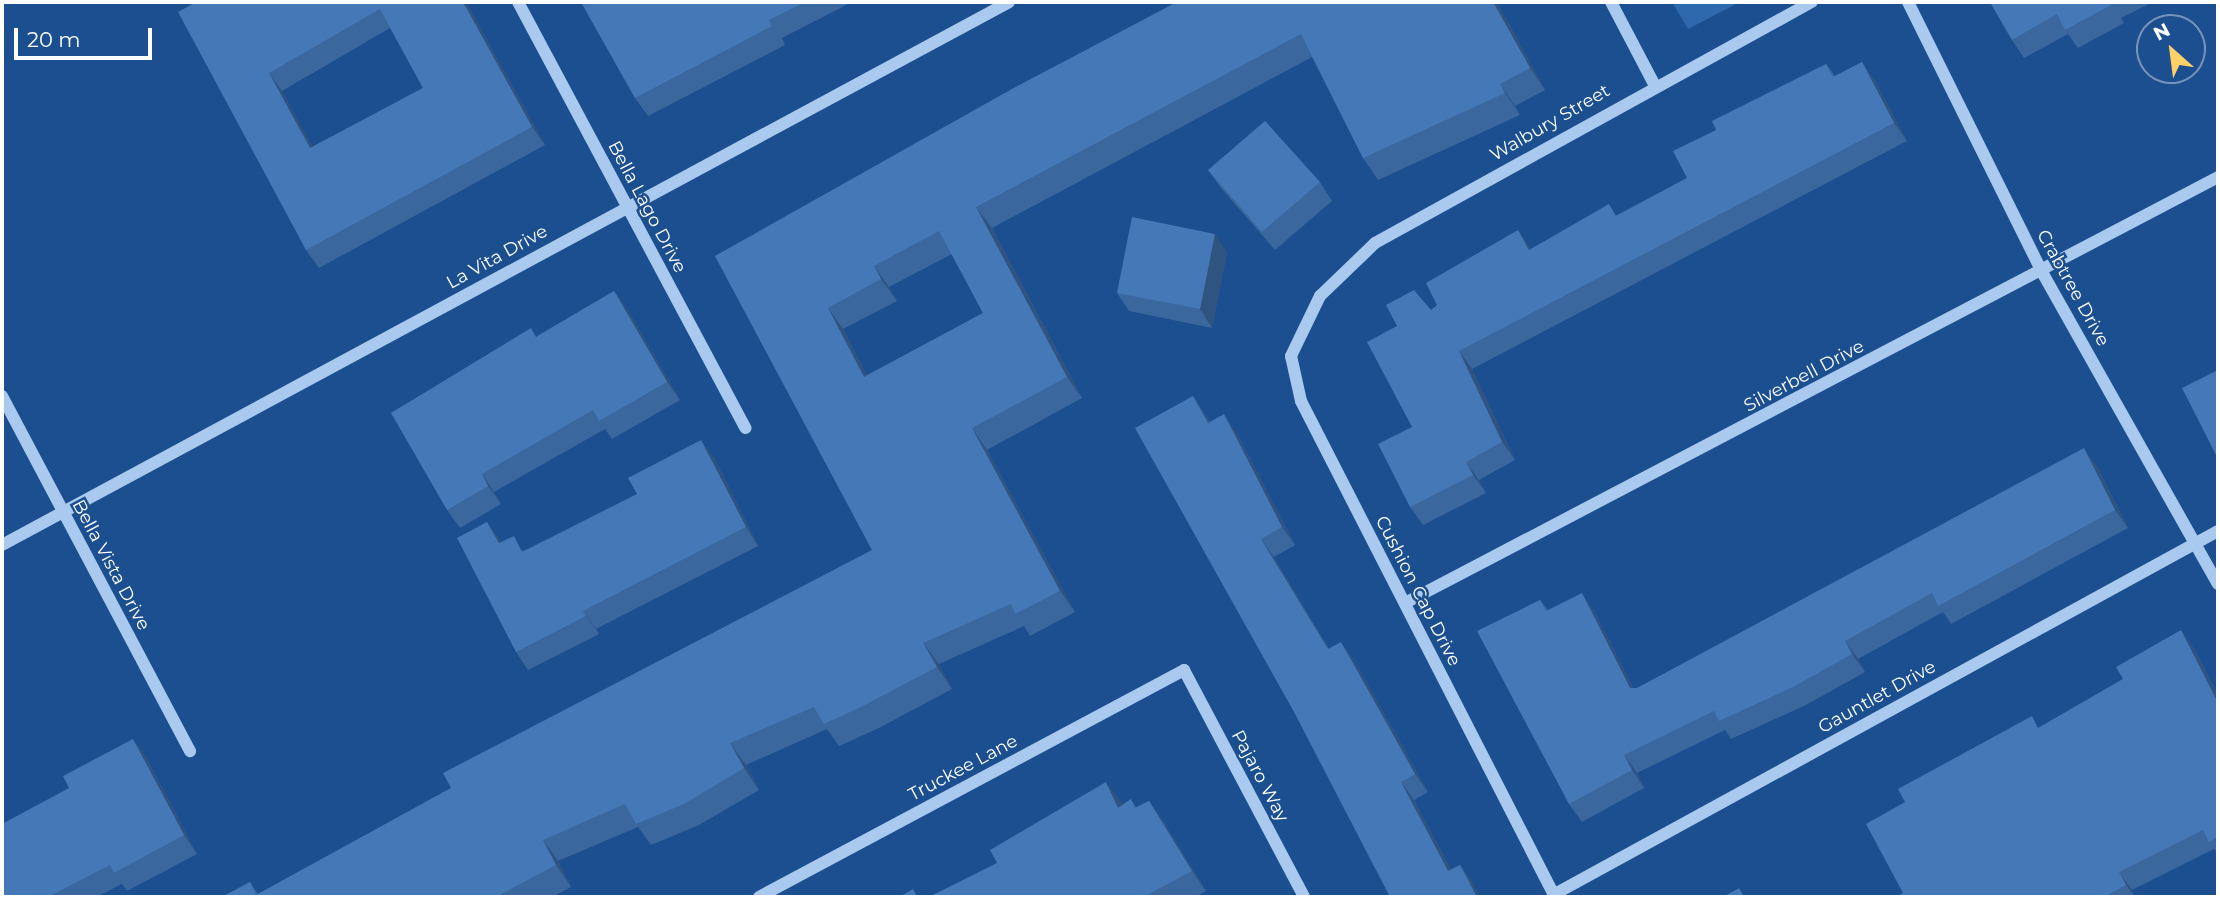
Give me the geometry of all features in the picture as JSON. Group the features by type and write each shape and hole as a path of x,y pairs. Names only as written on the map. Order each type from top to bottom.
{"street":[{"name":"Bella Lago Drive","path":"518,2 745,428"},
{"name":"La Vita Drive","path":"2,545 65,515 627,206 1009,2"},
{"path":"1611,2 1654,84"},
{"name":"Walbury Street","path":"1320,296 1375,243 1654,84 1812,2"},
{"name":"Crabtree Drive","path":"1908,2 2042,272 2197,542 2218,584"},
{"name":"Silverbell Drive","path":"1405,603 2042,272 2218,177"},
{"name":"Cushion Cap Drive","path":"1320,296 1291,356 1301,401 1554,896"},
{"name":"Bella Vista Drive","path":"2,396 190,751"},
{"name":"Gauntlet Drive","path":"1554,896 2218,531"},
{"name":"Truckee Lane","path":"759,897 1184,670"},
{"name":"Pajaro Way","path":"1184,670 1304,897"}],"shaded area":[{"path":"1672,2 1740,2 1688,29"}],"building":[{"path":"196,2 463,2 532,127 306,250 178,12","holes":["380,9 423,88 310,148 269,73"]},
{"path":"581,2 805,2 769,20 772,26 635,98"},
{"path":"1177,2 1493,2 1530,68 1500,84 1505,93 1363,158 1301,34 976,207 1067,377 972,428 1060,591 1015,614 1011,604 923,643 937,667 861,707 824,724 814,707 730,743 744,768 684,804 636,824 625,804 543,840 556,865 496,897 222,897 250,882 256,895 451,788 443,773 872,550 715,256 1010,90","holes":["939,231 983,313 864,377 828,308 881,279 874,266"]},
{"path":"1990,2 2109,2 2111,5 2065,30 2057,14 2012,40"},
{"path":"1862,62 1894,123 1459,351 1502,442 1466,462 1473,475 1410,507 1378,444 1412,427 1367,342 1397,326 1386,305 1414,290 1431,310 1437,305 1426,283 1518,230 1529,250 1609,204 1616,216 1687,178 1673,151 1716,130 1712,121 1826,64 1833,77"},
{"path":"1265,121 1320,182 1262,232 1208,170"},
{"path":"1132,217 1215,234 1200,309 1117,293"},
{"path":"614,291 667,382 599,421 593,410 482,474 488,486 447,510 391,413 531,328 536,337"},
{"path":"2218,370 2218,456 2217,457 2182,388"},
{"path":"1193,396 1208,423 1224,414 1282,527 1261,539 1328,649 1341,642 1415,774 1401,782 1448,871 1460,865 1477,897 1390,897 1294,712 1135,428"},
{"path":"701,440 746,527 583,611 586,616 516,652 457,538 487,522 499,543 514,536 522,552 637,494 628,478"},
{"path":"2084,448 2115,510 1938,606 1932,593 1845,641 1852,654 1793,687 1719,721 1714,711 1624,755 1632,770 1569,804 1477,631 1540,600 1546,611 1582,593 1630,688 1637,688"},
{"path":"2181,630 2218,703 2218,837 2209,842 2203,830 2119,872 2126,885 2104,897 1896,897 1903,893 1866,824 1905,802 1898,789 2032,716 2038,728 2123,679 2116,667"},
{"path":"133,739 184,835 114,873 110,865 48,897 2,897 2,824 69,788 63,776"},
{"path":"1106,782 1118,808 1131,799 1135,808 1149,801 1192,871 1143,897 929,897 997,863 990,850"},
{"path":"1739,888 1744,897 1723,897"},
{"path":"913,889 917,897 899,897"}]}
